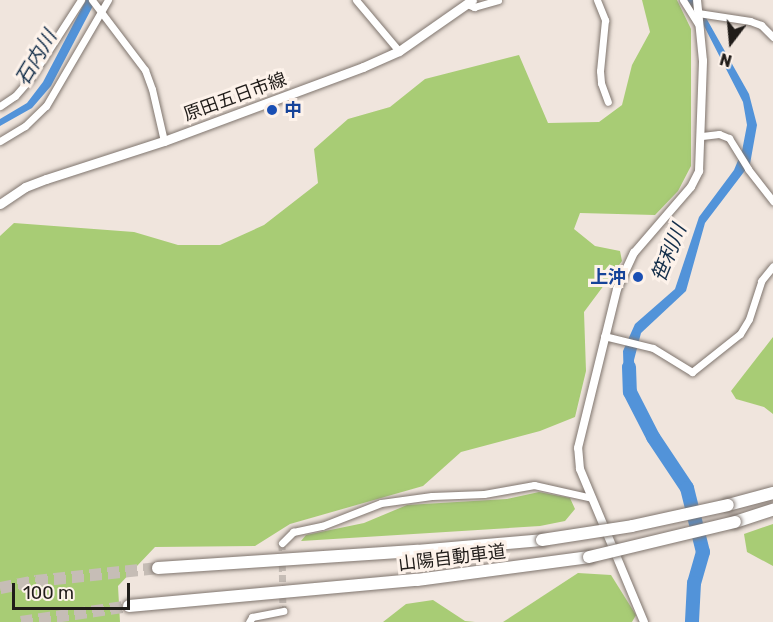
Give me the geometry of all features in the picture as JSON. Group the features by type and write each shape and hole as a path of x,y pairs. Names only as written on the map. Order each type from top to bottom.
{"highway":[{"name":"山陽自動車道","path":"158,568 417,551 542,540 632,526 773,493"},
{"name":"山陽自動車道","path":"129,606 417,580 589,557 735,522 773,510"}],"main road":[{"name":"原田五日市線","path":"0,204 25,187 46,179 164,141 363,68 399,51 470,1"}],"street":[{"path":"0,106 15,96 30,79 81,0"},
{"path":"92,0 149,79 164,141"},
{"path":"0,141 25,126 46,106 108,0"},
{"path":"356,0 399,51"},
{"path":"470,1 474,7 498,0"},
{"path":"597,0 605,20 600,71 601,83 608,102"},
{"path":"683,0 698,19"},
{"path":"644,622 580,469 578,448 617,289 634,253 691,187 699,171 704,61 698,19 698,0"},
{"path":"698,19 709,15 750,21 761,25 773,37"},
{"path":"702,135 718,134 729,138 748,169 773,201"},
{"path":"604,336 653,348 692,372 740,334 749,319 761,281 773,266"},
{"path":"282,543 293,532 322,526 381,503 432,496 484,494 534,485 592,498"},
{"path":"249,622 252,617 283,611"}],"green space":[{"path":"642,0 677,0 691,29 691,166 678,191 655,215 580,213 574,229 595,246 620,251 622,261 584,312 586,371 575,417 540,431 461,452 423,486 290,524 255,546 155,547 118,586 120,622 0,622 0,236 14,223 134,232 178,245 220,245 264,225 318,183 314,149 348,119 390,107 425,79 519,55 548,123 599,122 622,105 632,65 650,32"},
{"path":"773,337 773,414 764,407 736,399 731,391"},
{"path":"539,492 570,498 575,509 565,521 540,526 301,541 306,535 364,523 407,505 507,499"},
{"path":"773,524 773,566 747,552 744,534"},
{"path":"578,573 611,575 636,615 632,622 503,622"},
{"path":"433,600 465,621 475,622 383,622 406,604"}],"water":[{"path":"86,0 96,0 51,86 32,108 0,126 0,119 27,103 43,82"},
{"path":"687,0 696,0 749,94 757,125 750,164 705,223 686,291 641,333 634,360 635,383 624,384 623,351 635,324 675,289 699,217 734,170 742,151 747,125 743,102 704,26"}],"waterway":[{"name":"笹利川","path":"629,367 630,392 653,437 687,488 703,552 694,583 692,622"}],"tunnel":[{"path":"282,543 283,611"},
{"path":"0,588 36,581 158,568"},
{"path":"21,622 129,606"}],"place":[{"name":"中","path":"272,110"},
{"name":"上沖","path":"638,277"}],"water label":[{"name":"石内川","path":"36,58"}]}
